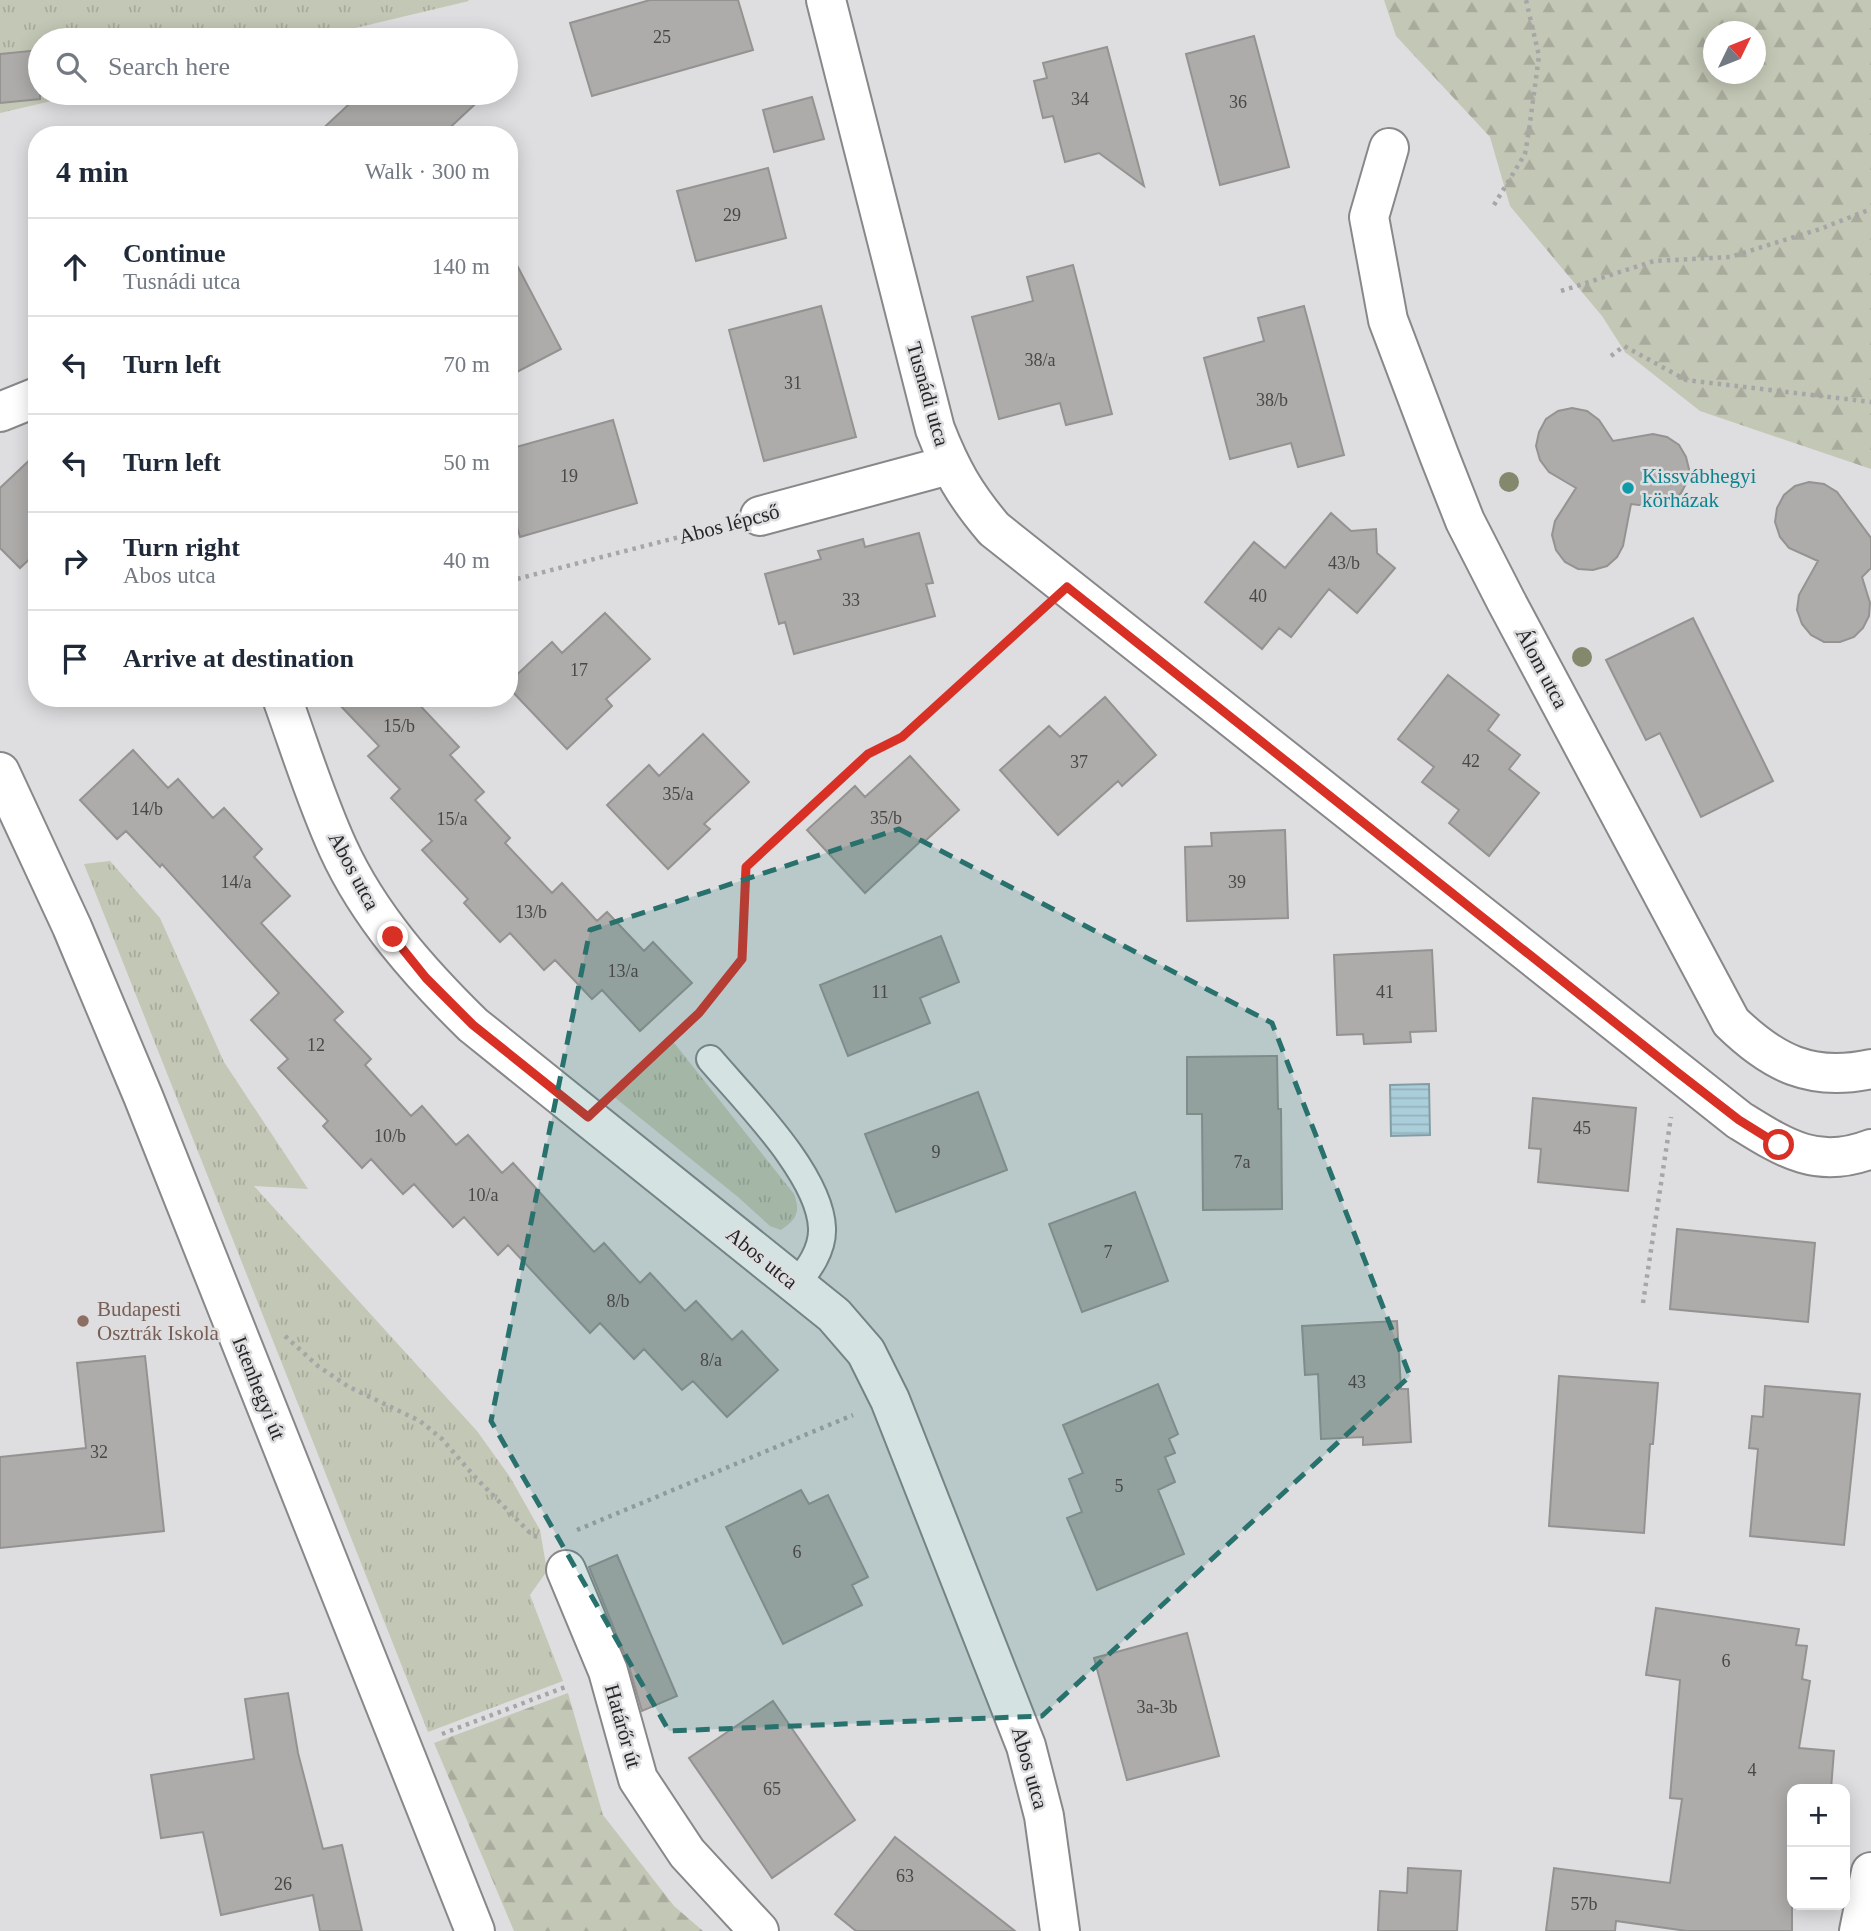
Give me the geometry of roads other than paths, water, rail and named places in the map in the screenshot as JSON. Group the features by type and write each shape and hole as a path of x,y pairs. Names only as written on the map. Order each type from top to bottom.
{"street":[{"name":"Tusnádi utca","path":"826,0 935,429 949,465 969,500 994,529 1739,1120 1779,1145 1815,1158 1853,1156 1871,1149"},
{"name":"Álom utca","path":"1389,148 1368,217 1388,320 1465,521 1506,600 1731,1022 1752,1043 1777,1060 1813,1071 1846,1074 1871,1069"},
{"path":"0,412 28,401"},
{"name":"Abos lépcső","path":"760,516 949,465"},
{"name":"Abos utca","path":"285,707 338,848 368,902 426,978 473,1025 834,1315 866,1352 890,1400 1026,1746 1044,1816 1060,1931"},
{"name":"Istenhegyi út","path":"0,772 72,928 143,1096 475,1931"},
{"name":"Határőr út","path":"560,1555 608,1671 638,1779 687,1853 759,1931"},
{"path":"1860,1931 1871,1872"}],"lane":[{"path":"710,1059 782,1143 813,1192 822,1228 814,1262 796,1285"}],"water":[{"path":"1429,1084 1430,1135 1391,1136 1390,1085"}],"place":[{"name":"Kissvábhegyi körházak","path":"1628,488"},
{"name":"Budapesti Osztrák Iskola","path":"83,1321"}]}
